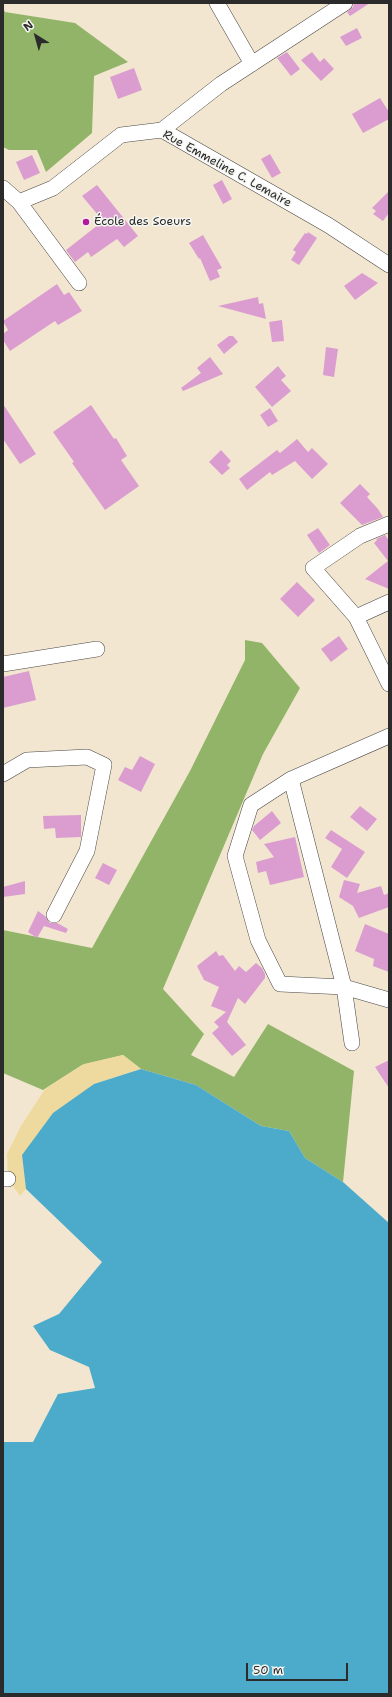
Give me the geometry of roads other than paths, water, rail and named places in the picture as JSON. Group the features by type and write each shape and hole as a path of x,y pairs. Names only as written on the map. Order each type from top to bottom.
{"street":[{"path":"217,3 252,64"},
{"path":"162,130 221,84 345,3"},
{"name":"Rue Emmeline C. Lemaire","path":"19,202 53,188 121,135 162,130 328,225 389,265"},
{"path":"3,188 19,202 79,283"},
{"path":"389,524 360,536 313,568 356,617 389,684"},
{"path":"356,617 389,602"},
{"path":"3,664 97,649"},
{"path":"389,736 291,779 251,805 235,856 258,940 280,984 344,987 389,1000"},
{"path":"3,774 27,760 86,757 104,765 88,851 54,915"},
{"path":"291,779 344,987 352,1043"}],"water":[{"path":"141,1069 196,1085 261,1126 289,1131 305,1158 343,1182 389,1223 389,1694 3,1694 3,1442 33,1442 58,1394 95,1388 89,1367 50,1350 33,1326 59,1314 102,1262 26,1189 22,1155 53,1113 94,1084"}],"place":[{"name":"École des Soeurs","path":"86,222"}]}
